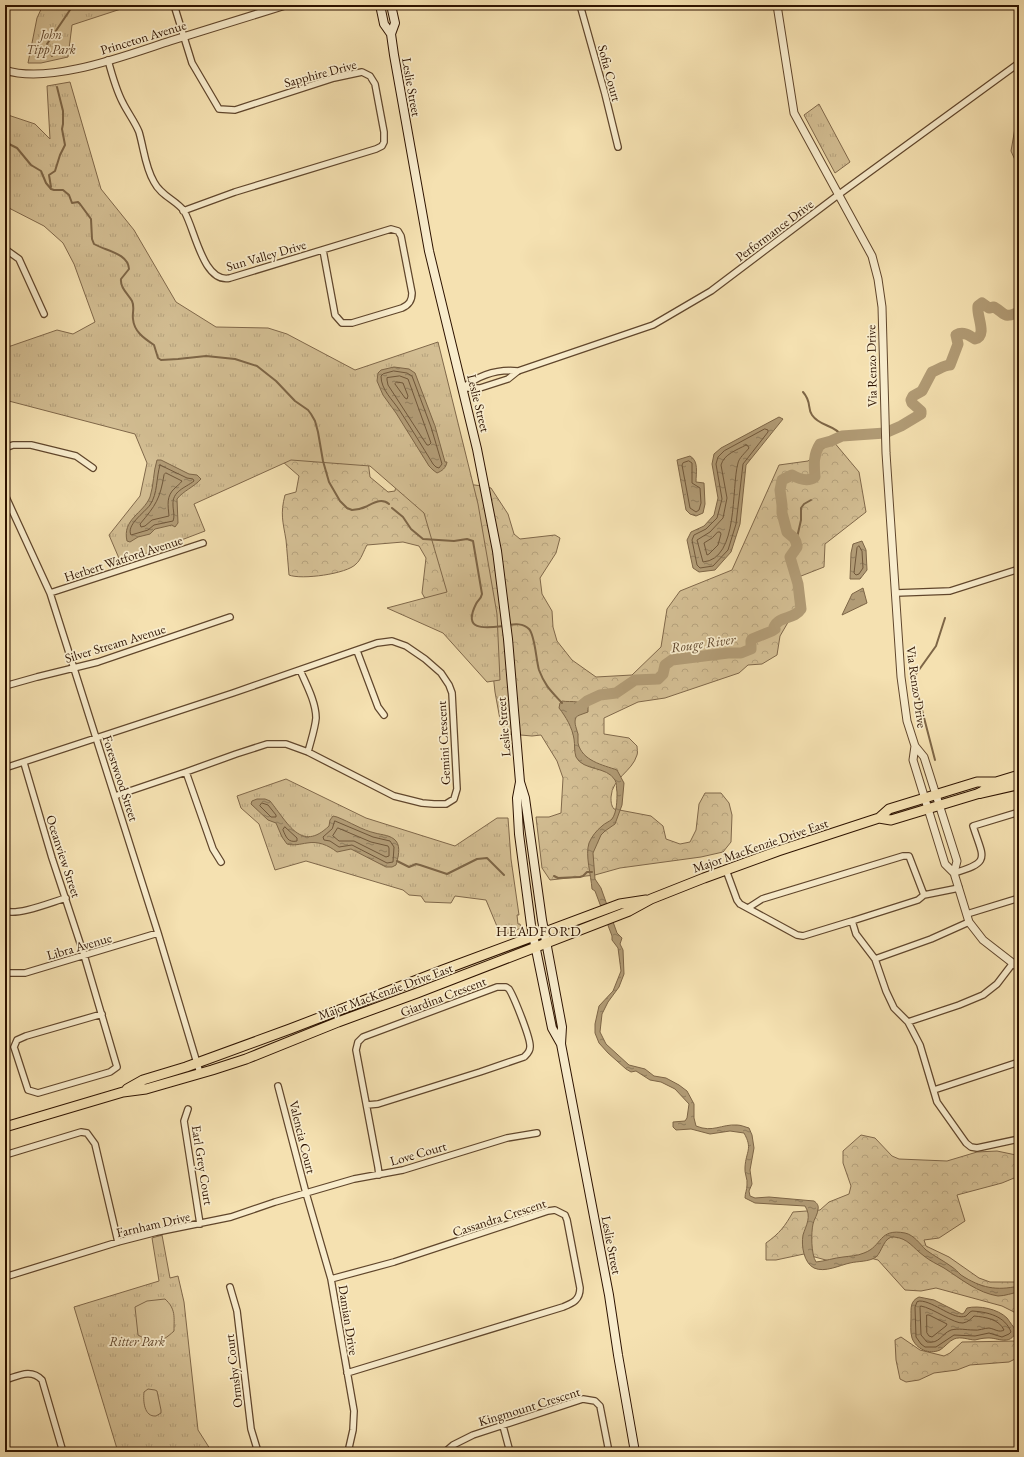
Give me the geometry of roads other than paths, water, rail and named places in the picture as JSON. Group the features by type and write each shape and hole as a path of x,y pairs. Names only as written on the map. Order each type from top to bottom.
{"highway":[{"path":"980,793 1019,784"}],"main road":[{"name":"Leslie Street","path":"380,5 384,24 391,34"},
{"name":"Leslie Street","path":"391,5 394,23 391,34 394,55 429,251 487,493 497,551 508,639 520,782 525,798 545,932 562,1027 561,1044 609,1296 636,1452"},
{"name":"Major MacKenzie Drive East","path":"5,1127 123,1092 146,1089 246,1058 547,944 629,911 651,899 726,870 778,851 879,818 889,809 977,782 996,782 1019,775"},
{"name":"Leslie Street","path":"520,782 517,798 519,834 533,936 552,1028 561,1044"},
{"name":"Major MacKenzie Drive East","path":"879,818 891,820 939,806 980,793 996,782"},
{"name":"Major MacKenzie Drive East","path":"123,1092 143,1080 198,1062 620,904 651,899"},
{"path":"365,1000 368,1011"}],"street":[{"path":"174,5 184,37"},
{"name":"Princeton Avenue","path":"5,70 22,74 43,74 108,60 286,5"},
{"name":"Sofia Court","path":"580,5 618,147"},
{"name":"Via Renzo Drive","path":"777,5 794,114 872,256 878,279 882,307 886,453 901,677 907,721 915,746 924,757 957,861 954,873"},
{"name":"Sapphire Drive","path":"183,210 235,192 376,149 382,146 384,142 384,132 375,84 370,76 362,72 334,78 235,110 219,109 192,63 184,37"},
{"name":"Sun Valley Drive","path":"108,60 118,92 139,132 153,182 160,192 183,210 204,260 218,278 230,278 385,230 396,230 401,236 412,293 411,301 402,308 352,323 342,323 335,315 323,250"},
{"name":"Performance Drive","path":"463,388 480,388 508,379 518,371 653,325 711,292 838,195 1019,62"},
{"path":"5,249 19,259 44,314"},
{"name":"Performance Drive","path":"463,388 478,377 506,370 518,371"},
{"path":"5,448 13,445 31,445 76,456 93,468"},
{"name":"Forestwood Street","path":"5,495 50,593 158,933 198,1062 200,1073"},
{"name":"Herbert Watford Avenue","path":"50,593 203,542"},
{"path":"896,593 950,591 1019,569"},
{"name":"Silver Stream Avenue","path":"5,686 98,662 230,617"},
{"name":"Gemini Crescent","path":"5,768 96,739 377,643 392,641 406,646 441,673 449,684 452,693 457,789 454,799 446,804 434,804 394,796 308,752 286,744 268,744 115,796"},
{"path":"357,650 378,707 384,715"},
{"path":"300,670 314,706 316,716 315,728 308,752"},
{"name":"Via Renzo Drive","path":"915,746 913,760 924,798 945,864 954,873 970,922 983,940 1016,966"},
{"name":"Oceanview Street","path":"24,763 52,858 84,955 102,1014 117,1067 110,1072 38,1093 28,1090 14,1047 17,1040 102,1014"},
{"path":"186,772 213,849 221,862"},
{"path":"954,873 971,868 980,863 983,857 973,826 1019,812"},
{"path":"748,908 762,899 903,856 909,856 924,895"},
{"path":"726,870 737,900 740,904 797,935 803,936 918,900 924,895 959,888"},
{"path":"5,911 20,911 66,898"},
{"path":"967,914 1019,898"},
{"path":"852,921 856,934 875,959 886,991 894,1008 908,1022 920,1045 937,1102 966,1143 971,1147 977,1148 1019,1139"},
{"path":"875,959 932,939 970,922"},
{"name":"Libra Avenue","path":"5,973 25,973 158,933"},
{"path":"908,1022 959,1005 983,995 1016,966"},
{"name":"Giardina Crescent","path":"367,1106 378,1104 480,1072 524,1057 528,1054 530,1050 529,1040 509,989 506,987 496,987 360,1039 356,1046 356,1050 379,1175"},
{"path":"934,1090 1019,1062"},
{"name":"Valencia Court","path":"278,1086 306,1193"},
{"name":"Earl Grey Court","path":"188,1109 184,1121 200,1224"},
{"path":"5,1155 81,1132 87,1133 95,1144 118,1242"},
{"name":"Love Court","path":"306,1193 354,1179 403,1170 507,1138 537,1134"},
{"name":"Farnham Drive","path":"5,1277 118,1242 157,1232 231,1217 306,1193"},
{"name":"Damian Drive","path":"306,1193 331,1279 347,1373 354,1421 348,1452"},
{"name":"Cassandra Crescent","path":"331,1279 394,1262 555,1210 565,1215 567,1220 580,1288 580,1294 576,1301 562,1307 347,1373"},
{"name":"Ormsby Court","path":"230,1287 237,1311 251,1429 258,1452"},
{"path":"5,1380 32,1373 37,1375 42,1380 64,1452"},
{"name":"Kingmount Crescent","path":"445,1452 462,1439 583,1399 595,1400 600,1406 609,1452"},
{"path":"503,1426 510,1452"}],"water":[{"path":"394,367 409,369 415,373 435,426 445,462 447,462 444,469 437,473 429,466 383,395 377,381 378,373 381,370"},
{"path":"779,417 783,419 746,465 740,524 731,552 715,570 699,572 693,568 687,540 691,532 704,526 714,515 718,498 712,464 714,454 721,448"},
{"path":"690,456 696,464 696,482 704,483 705,504 703,513 696,516 690,514 686,510 677,460"},
{"path":"157,460 161,460 189,474 197,475 201,479 177,499 178,523 175,527 172,525 155,529 150,534 138,537 130,542 127,541 126,533 130,522 147,503 150,497"},
{"path":"862,541 866,550 867,570 860,579 850,579 851,553 853,544"},
{"path":"863,588 867,603 842,615 852,594"},
{"path":"562,701 588,704 588,712 577,716 575,720 580,749 588,758 617,770 624,783 622,805 615,824 601,835 593,853 595,879 601,888 617,933 622,938 620,944 623,950 624,974 619,987 608,1002 602,1014 600,1032 606,1044 629,1065 645,1069 654,1076 666,1078 687,1091 694,1104 694,1118 696,1126 707,1129 731,1125 749,1128 752,1135 754,1148 750,1170 752,1184 749,1191 750,1196 755,1198 769,1197 814,1201 816,1203 818,1208 813,1224 812,1249 816,1262 861,1254 870,1250 885,1235 896,1232 905,1233 914,1238 926,1250 961,1275 975,1283 982,1286 996,1288 1019,1286 1019,1292 998,1296 984,1292 970,1285 929,1259 907,1241 894,1237 891,1237 885,1242 878,1255 873,1259 823,1270 814,1268 808,1262 804,1254 802,1244 808,1217 805,1206 755,1203 745,1198 747,1183 745,1169 749,1147 744,1133 730,1131 710,1134 691,1129 676,1130 673,1127 673,1122 685,1121 687,1118 689,1104 675,1089 661,1082 650,1080 636,1071 631,1072 626,1069 599,1043 595,1033 595,1024 599,1006 613,991 621,971 618,948 612,940 612,936 595,891 592,889 588,848 594,834 614,816 617,802 617,792 615,780 607,772 584,765 576,757 572,730 559,708"},
{"path":"257,799 265,799 270,801 289,826 303,836 310,837 319,834 329,826 330,820 333,816 365,830 392,838 398,843 399,853 396,865 386,867 351,849 337,852 330,847 319,843 295,845 287,844 276,823 268,820 251,804 252,801"},
{"path":"919,1297 934,1300 962,1314 967,1308 972,1307 983,1307 994,1310 1007,1318 1017,1331 1014,1336 1007,1340 991,1338 975,1340 957,1338 950,1341 940,1350 932,1352 923,1350 914,1342 911,1333 912,1305"}],"waterway":[{"path":"52,56 47,44 72,7"},
{"path":"51,187 49,175 55,171 65,145 62,129 63,111 57,87"},
{"path":"5,142 17,148 31,165 41,171 46,183 51,189 63,190 69,195 72,203 78,202 80,204 91,219 92,239 94,244 116,253 125,259 129,269 121,279 121,282 123,288 133,303 135,328 140,335 154,345 158,358 161,360 206,356 235,359 257,366 276,381 295,401 308,410 311,414 318,432 323,461 329,482 340,501 347,508 352,510 357,510 380,501 389,504"},
{"name":"Rouge River","path":"572,713 587,701 600,695 616,693 635,680 658,679 663,674 665,665 672,660 728,653 741,653 751,649 752,639 772,631 775,629 774,627 777,623 783,619 795,615 801,609 798,584 790,557 797,547 794,538 787,532 782,513 780,490 782,480 792,475 804,479 812,479 815,477 815,456 820,444 842,436 885,433 901,426 921,414 921,411 912,403 911,400 913,396 922,391 932,372 950,365 958,344 956,335 964,333 975,339 979,337 981,334 981,325 978,306 982,303 989,308 994,307 1005,315 1019,312"},
{"path":"803,392 808,399 812,415 815,419 835,429 842,436"},
{"path":"796,542 801,520 801,508 804,504 811,500"},
{"path":"392,508 403,517 411,529 423,539 454,541 467,539 473,541 482,594 472,613 472,620 474,624 478,626 504,626"},
{"path":"935,760 915,683 916,674 936,646 945,618"},
{"path":"508,625 522,625 529,629 533,637 541,676 562,703"},
{"path":"397,861 409,867 416,864 447,874 477,859 487,858 504,875"},
{"path":"554,876 558,878 580,877 587,872 592,872"}],"district":[{"name":"HEADFORD","path":"539,931"}],"park label":[{"name":"John Tipp Park","path":"51,42"},
{"name":"Ritter Park","path":"137,1341"}]}
